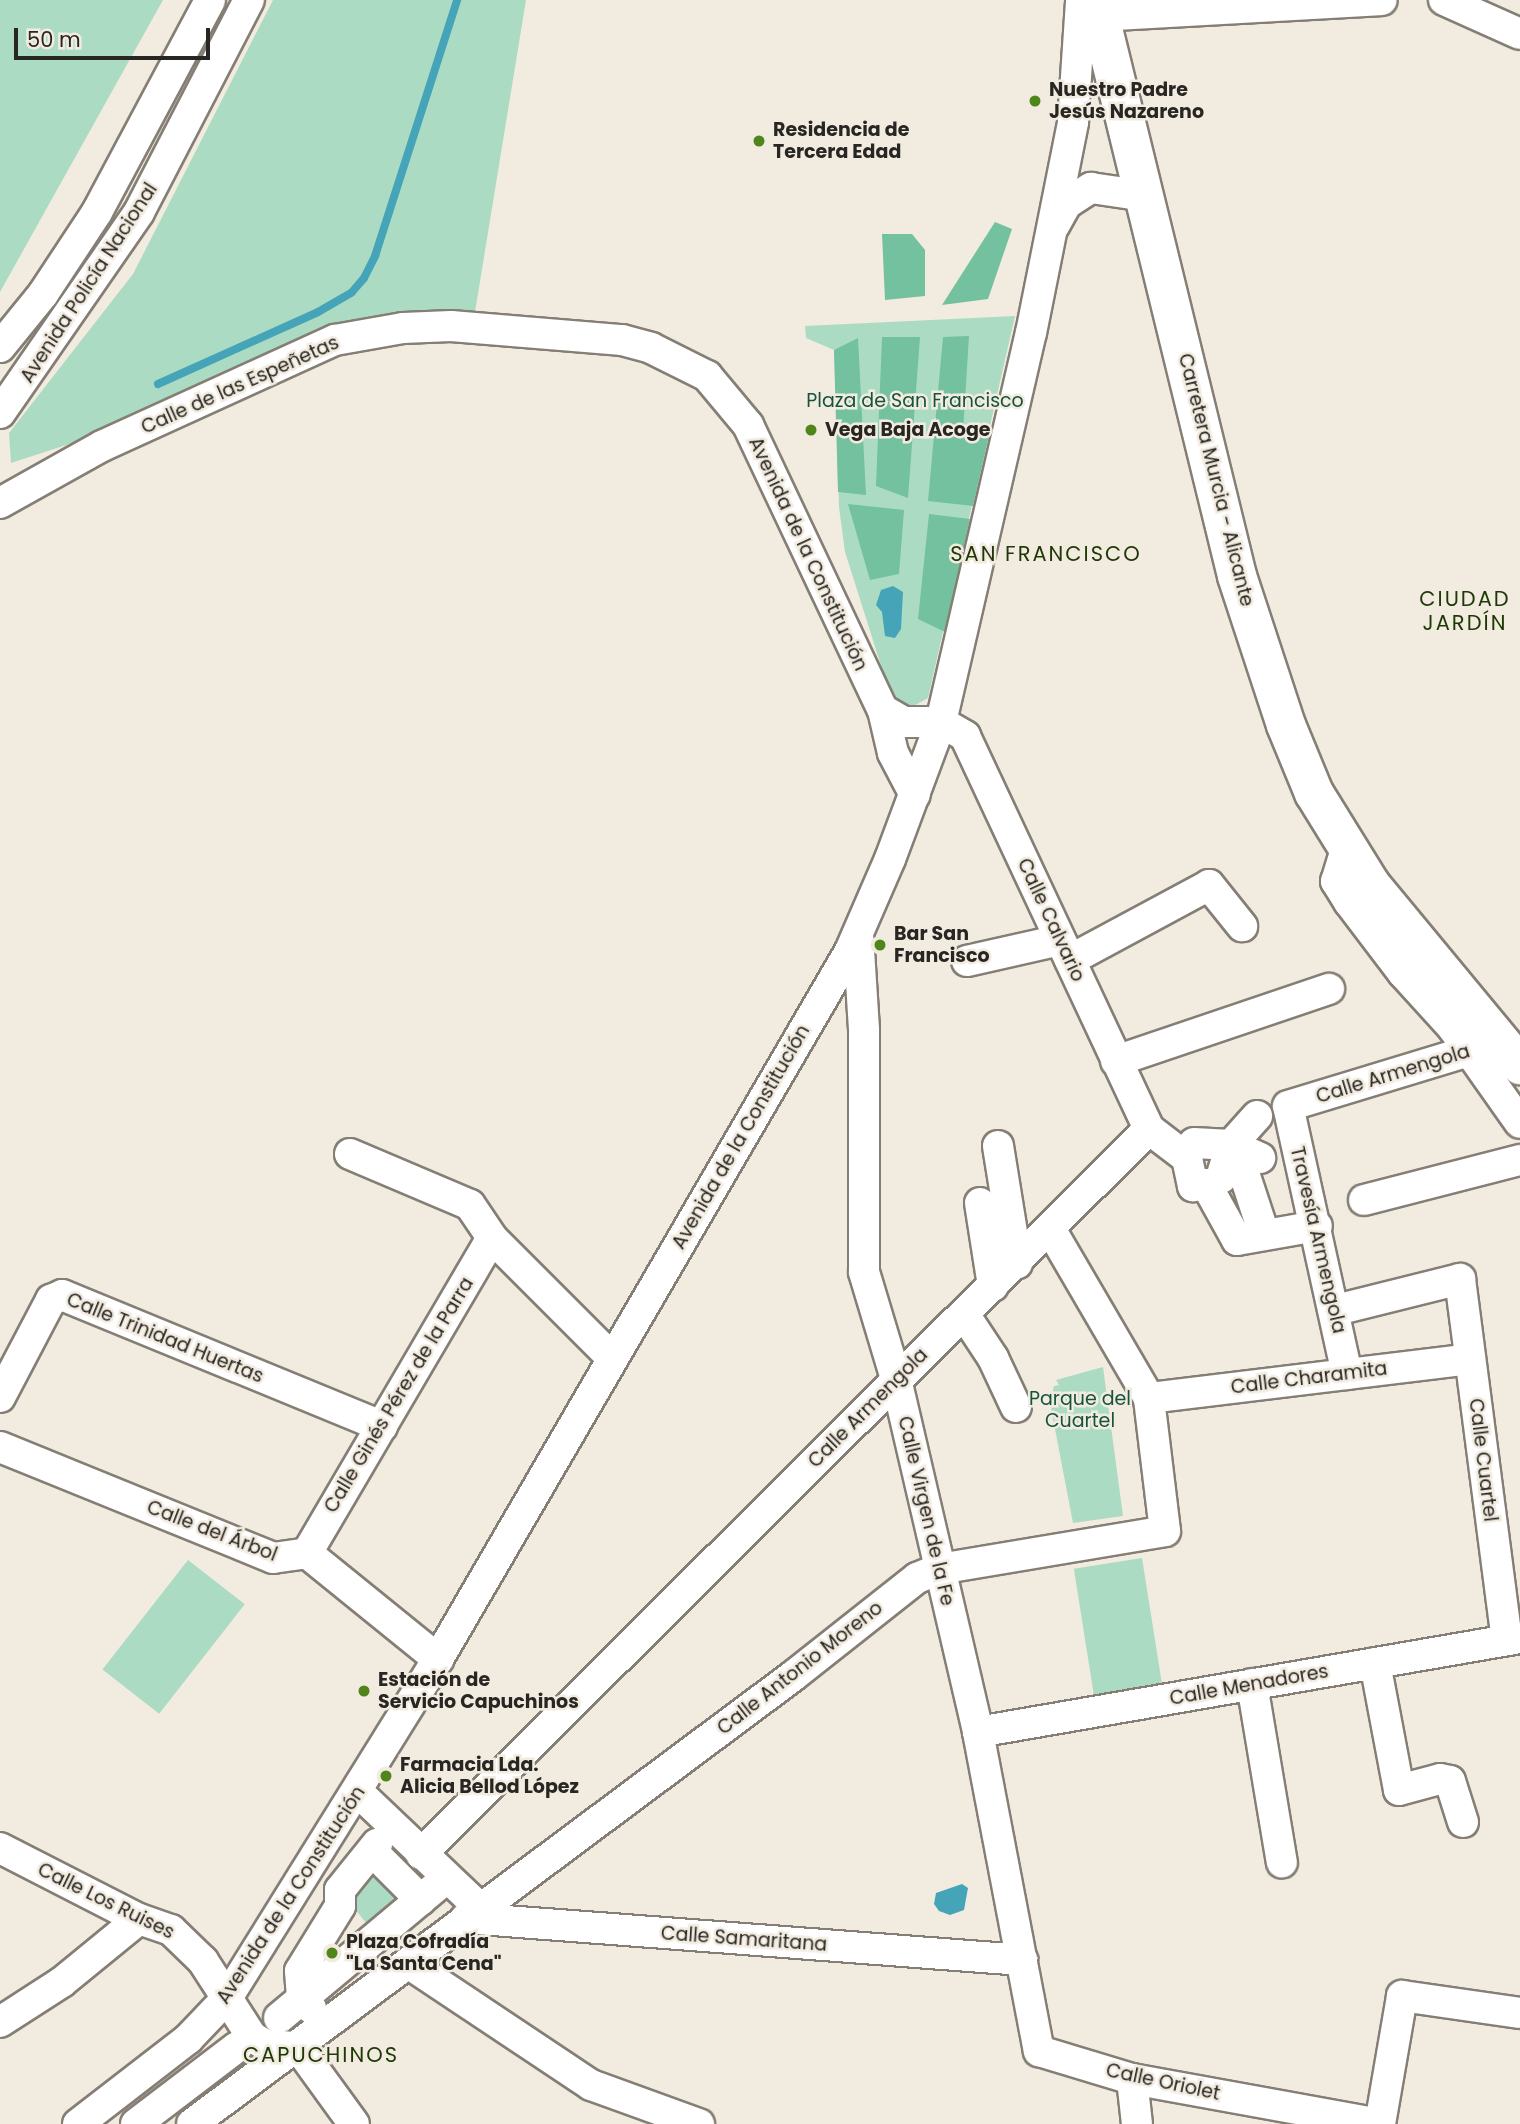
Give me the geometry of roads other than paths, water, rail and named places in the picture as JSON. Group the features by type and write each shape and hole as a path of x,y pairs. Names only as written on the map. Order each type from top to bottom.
{"highway":[{"name":"Carretera Murcia - Alicante","path":"1092,5 1146,196 1237,576 1291,736 1314,793 1347,846 1496,1053"}],"street":[{"name":"Avenida Policía Nacional","path":"0,347 43,294 97,212 210,0"},
{"name":"Avenida Policía Nacional","path":"0,413 139,212 249,0"},
{"path":"1092,5 1382,0"},
{"path":"1444,0 1520,34"},
{"name":"Avenida de la Constitución","path":"78,2124 188,2039 227,1998 358,1792 438,1659 858,934 915,795 941,722 1031,333 1046,242 1073,122 1092,5"},
{"path":"1046,242 1066,204 1091,188 1146,196"},
{"name":"Calle de las Espeñetas","path":"0,503 103,446 335,340 403,328 451,326 622,340"},
{"name":"Avenida de la Constitución","path":"622,340 674,357 707,376 731,400 762,451 883,710 893,753 915,795"},
{"path":"883,710 904,722 941,722"},
{"name":"Calle Calvario","path":"941,722 965,736 1149,1129"},
{"path":"967,961 1065,950 1209,885 1242,926"},
{"name":"Calle Virgen de la Fe","path":"858,934 864,1030 864,1272 896,1379 978,1732 1022,1960"},
{"path":"1116,1061 1329,989"},
{"path":"1496,1053 1520,1123"},
{"name":"Calle Armengola","path":"1288,1106 1496,1053"},
{"name":"Travesía Armengola","path":"1288,1106 1336,1310 1346,1374"},
{"path":"1257,1116 1236,1167 1273,1232"},
{"path":"1149,1129 1188,1158 1193,1186 1206,1184 1237,1240 1317,1226"},
{"name":"Calle Armengola","path":"421,1854 896,1379 1051,1230 1149,1129"},
{"path":"998,1146 1017,1263"},
{"path":"350,1154 460,1198 480,1214 492,1238 611,1357"},
{"path":"1364,1200 1515,1162"},
{"path":"980,1203 993,1286"},
{"path":"1051,1230 1149,1398"},
{"name":"Calle Ginés Pérez de la Parra","path":"306,1553 492,1238"},
{"name":"Calle Cuartel","path":"1336,1310 1460,1279 1513,1639"},
{"name":"Calle Trinidad Huertas","path":"0,1397 51,1300 62,1295 382,1426"},
{"path":"964,1314 993,1358 1016,1407"},
{"name":"Calle Charamita","path":"1149,1398 1470,1359"},
{"name":"Calle Antonio Moreno","path":"192,2124 793,1676 895,1594 939,1569 1165,1531 1149,1398"},
{"name":"Calle del Árbol","path":"0,1447 273,1558 306,1553 438,1659"},
{"name":"Calle Menadores","path":"978,1732 1513,1639"},
{"path":"1375,1663 1399,1790 1440,1779 1450,1781 1463,1822"},
{"path":"1252,1684 1282,1863"},
{"path":"358,1792 421,1854 472,1913"},
{"name":"Calle Los Ruises","path":"0,1848 139,1919 171,1930 185,1941 252,2037 266,2045 298,2047"},
{"path":"354,1957 391,1919 429,1893 368,1868 340,1889 340,1906 298,1959 299,2010 354,1957 356,1912"},
{"name":"Calle Samaritana","path":"472,1913 1022,1960"},
{"path":"0,2022 62,1982 139,1919"},
{"name":"Calle Oriolet","path":"1022,1960 1039,2051 1132,2079 1380,2124"},
{"path":"408,1963 591,2085 699,2124"},
{"path":"1380,2124 1402,1996 1520,2013"},
{"path":"298,2047 354,2124"},
{"path":"136,2124 235,2061"},
{"path":"1132,2079 1137,2124"}],"water":[{"path":"893,586 903,592 901,629 895,638 885,636 882,612 876,605 881,590"},
{"path":"962,1884 968,1888 964,1910 950,1915 939,1911 934,1904 936,1893"}],"waterway":[{"path":"158,384 318,312 352,292 364,278 375,256 457,0"}],"place":[{"name":"Nuestro Padre Jesús Nazareno","path":"1035,101"},
{"name":"Residencia de Tercera Edad","path":"759,141"},
{"name":"Vega Baja Acoge","path":"811,430"},
{"name":"Bar San Francisco","path":"880,945"},
{"name":"Estación de Servicio Capuchinos","path":"364,1691"},
{"name":"Farmacia Lda. Alicia Bellod López","path":"386,1776"},
{"name":"Plaza Cofradía \"La Santa Cena\"","path":"332,1953"}],"district":[{"name":"SAN FRANCISCO","path":"1046,554"},
{"name":"CIUDAD JARDÍN","path":"1465,611"},
{"name":"CAPUCHINOS","path":"321,2055"}],"park label":[{"name":"Plaza de San Francisco","path":"915,401"},
{"name":"Parque del Cuartel","path":"1080,1410"}]}
